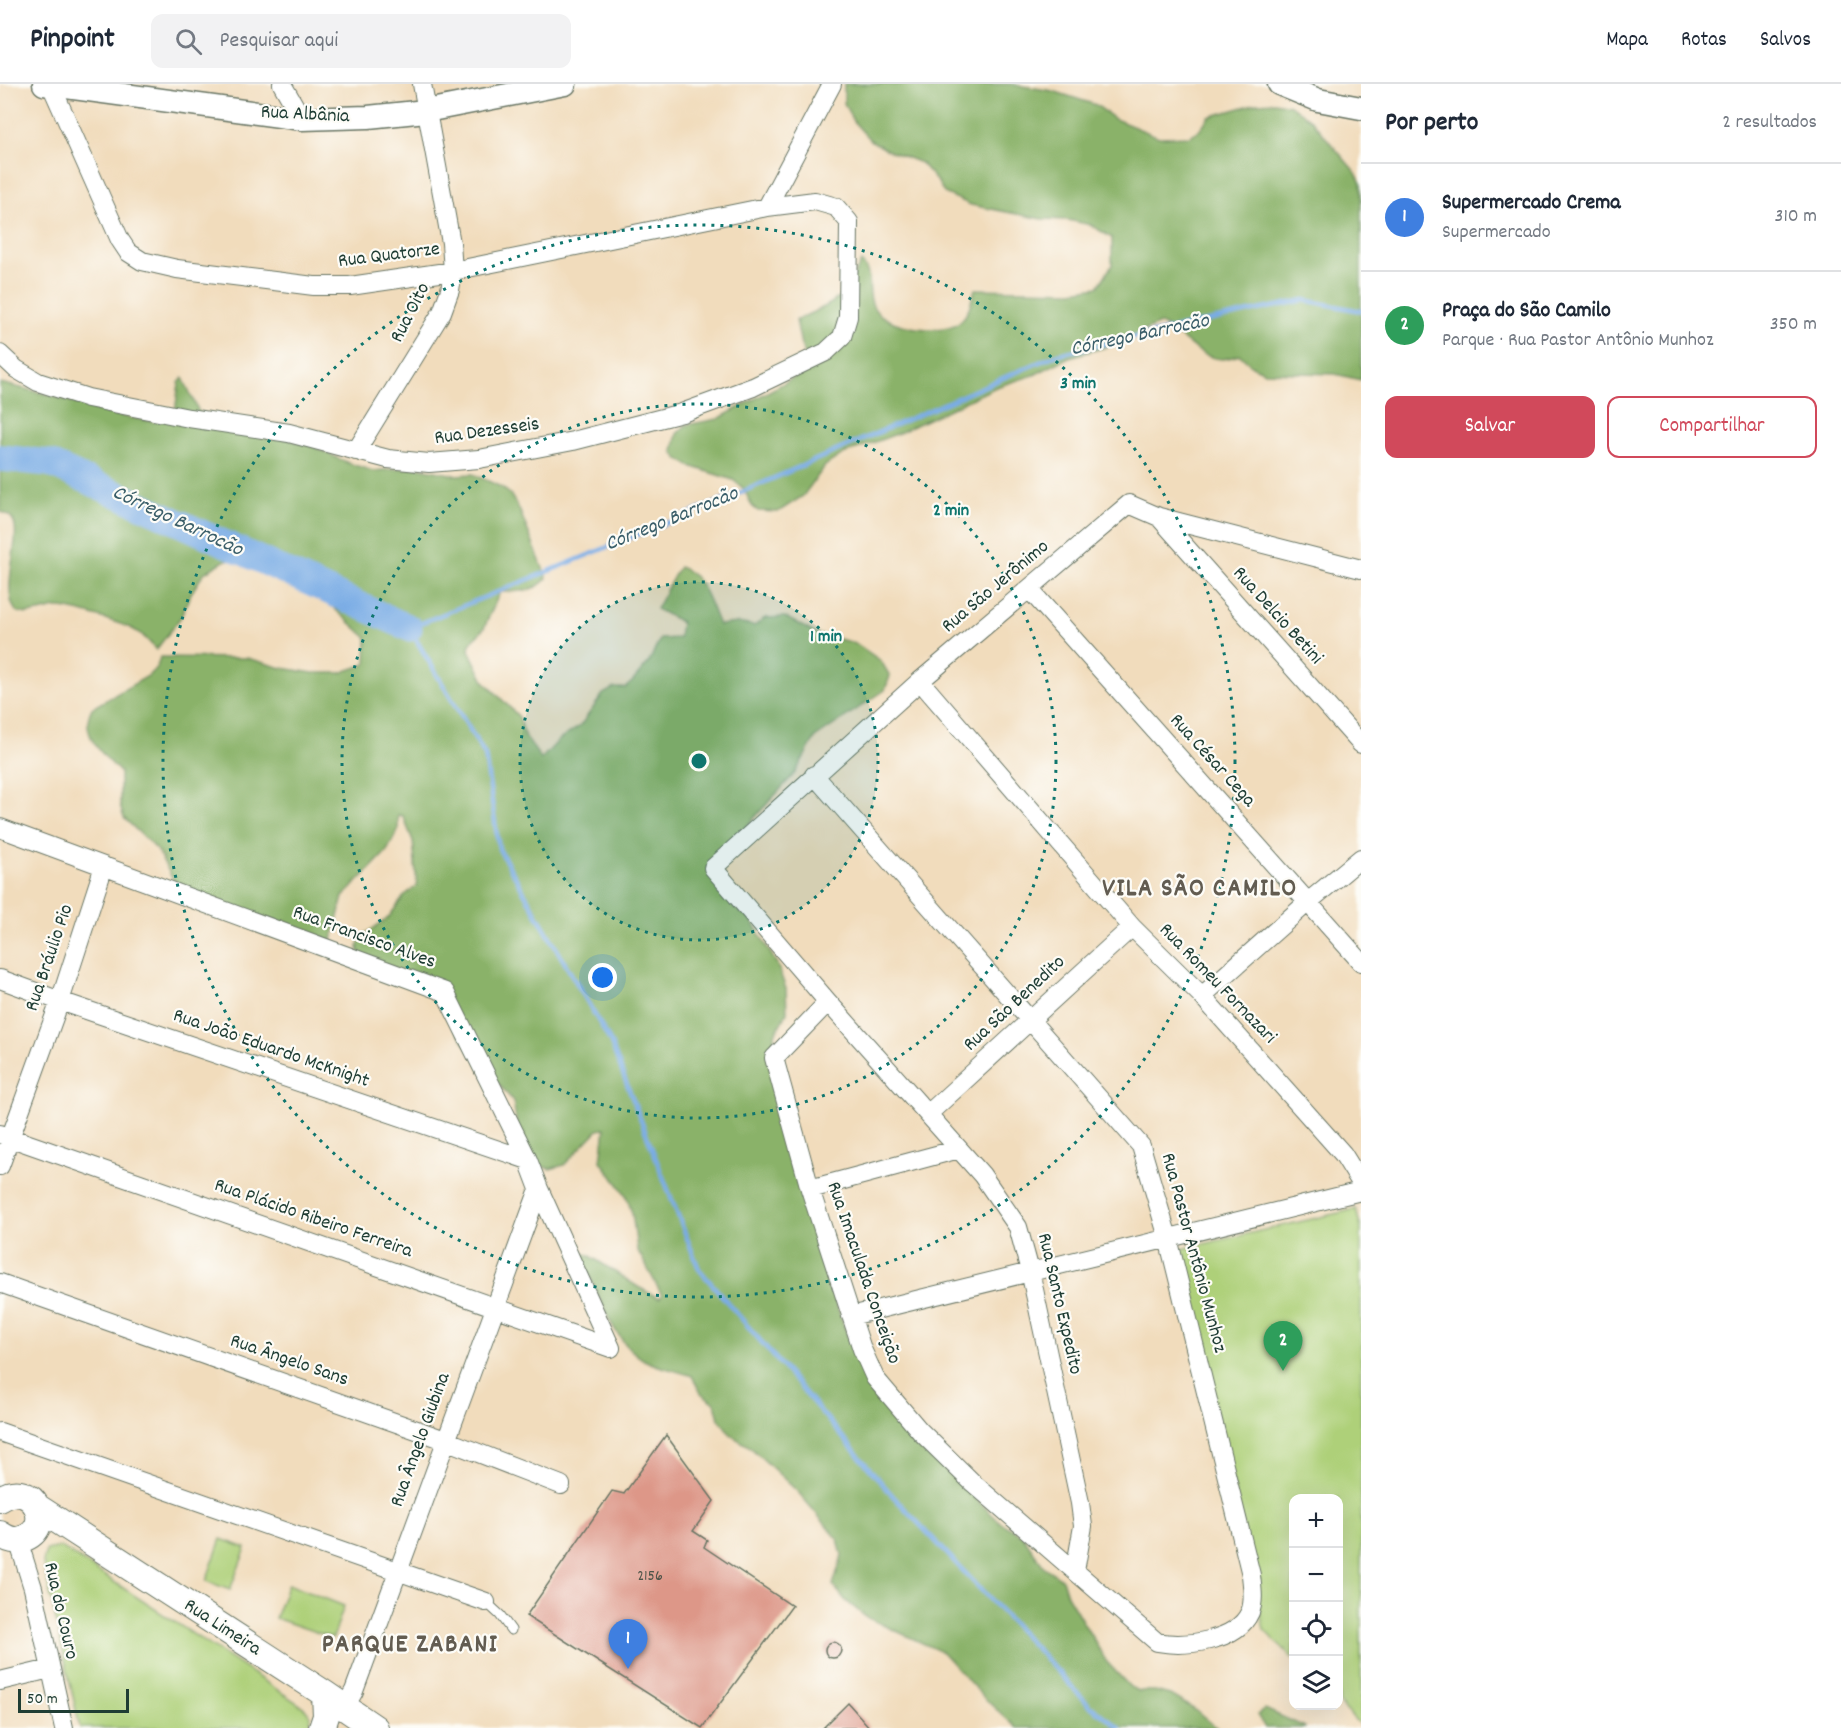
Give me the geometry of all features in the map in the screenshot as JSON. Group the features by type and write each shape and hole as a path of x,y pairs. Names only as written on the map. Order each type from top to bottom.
{"main road":[{"path":"2,1495 13,1493 27,1496 23,1527"},
{"name":"Rua Limeira","path":"23,1527 69,1528 375,1728"},
{"path":"322,1728 335,1700"}],"street":[{"name":"Rua Albânia","path":"47,84 302,118 368,117 426,111 565,84"},
{"name":"Rua Quatorze","path":"47,84 120,240 128,252 142,261 177,269 314,286 350,286 453,271 767,207 815,201 836,207"},
{"path":"282,84 302,118"},
{"name":"Rua Oito","path":"356,451 442,312 450,290 453,271 451,243 422,84"},
{"path":"767,207 832,84"},
{"path":"1279,84 1318,100 1361,108"},
{"name":"Rua Dezesseis","path":"0,354 16,369 38,382 88,398 189,418 289,433 388,459 429,463 479,459 573,441 682,413 753,387 825,352 842,337 848,317 849,222 836,207"},
{"name":"Rua São Jerônimo","path":"713,868 920,681 1129,504 1159,517 1361,569"},
{"name":"Rua Delcio Betini","path":"1159,517 1361,744"},
{"name":"Rua César Cega","path":"1029,589 1361,962"},
{"name":"Rua Romeu Fornazari","path":"920,681 1132,927 1202,996 1343,1154 1361,1183"},
{"name":"Rua Pastor Antônio Munhoz","path":"814,775 1141,1146 1168,1238 1251,1575 1253,1596 1251,1612 1242,1623 1227,1634 1198,1643 1173,1645 1157,1642 1075,1571"},
{"name":"Rua Francisco Alves","path":"0,828 446,992 528,1160 611,1348"},
{"path":"1202,996 1361,858"},
{"name":"Rua Bráulio Pio","path":"0,1166 5,1136 60,1001 104,866"},
{"name":"Rua Santo Expedito","path":"713,868 828,1002 982,1175 1018,1227 1030,1271 1080,1503 1083,1526 1075,1571"},
{"name":"Rua São Benedito","path":"928,1114 1132,927"},
{"name":"Rua João Eduardo McKnight","path":"0,980 528,1160"},
{"name":"Rua Imaculada Conceição","path":"828,1002 774,1058 810,1188 862,1349 876,1378 920,1431 973,1483 1075,1571"},
{"name":"Rua Plácido Ribeiro Ferreira","path":"5,1136 611,1348"},
{"path":"810,1188 959,1149"},
{"name":"Rua Ângelo Giubina","path":"335,1700 354,1691 539,1188"},
{"path":"851,1316 1361,1191"},
{"name":"Rua Ângelo Sans","path":"0,1283 445,1440 561,1485"},
{"path":"0,1432 486,1602"},
{"name":"Rua do Couro","path":"23,1527 33,1588 64,1728"},
{"path":"0,1681 50,1669"}],"lane":[{"path":"486,1602 511,1630"}],"green space":[{"path":"844,84 1010,84 1053,91 1096,105 1115,119 1159,137 1190,136 1199,130 1209,117 1257,103 1275,102 1290,105 1312,121 1356,173 1361,183 1361,380 1335,374 1265,372 1252,366 1240,355 1224,359 1213,358 1197,350 1160,324 1141,332 1134,338 1123,338 1110,346 1069,357 1034,375 996,387 899,433 843,454 825,466 803,496 778,512 758,511 752,506 744,489 733,480 690,466 677,458 673,451 677,434 686,425 718,419 806,371 808,361 801,345 796,320 836,300 848,286 861,262 869,278 871,301 879,314 900,324 927,329 951,326 959,322 967,312 975,289 1072,291 1098,287 1112,265 1112,238 1091,225 1068,220 1042,219 971,205 944,193 921,163 887,150 870,140 853,121 844,103"},
{"path":"183,378 199,412 314,447 348,463 373,471 416,467 455,475 473,474 501,487 510,494 519,509 547,578 531,589 500,592 484,628 470,644 469,650 484,681 519,717 525,736 541,759 559,740 580,726 603,694 614,688 625,688 633,681 649,662 660,639 679,638 681,622 656,609 679,567 694,576 700,583 719,625 737,623 754,626 765,618 785,617 817,634 855,643 881,661 890,676 885,690 815,738 795,773 729,846 722,858 724,893 734,908 750,918 777,964 786,989 787,1012 775,1034 772,1050 778,1110 794,1161 807,1187 822,1264 848,1337 862,1367 912,1444 942,1467 1001,1523 1023,1536 1044,1567 1062,1579 1067,1595 1106,1661 1130,1687 1138,1691 1155,1691 1170,1695 1197,1711 1217,1728 1017,1728 986,1700 942,1652 866,1617 845,1600 833,1585 842,1556 838,1539 798,1492 749,1446 732,1436 719,1419 715,1403 701,1393 692,1376 650,1363 632,1351 614,1328 583,1262 574,1257 581,1253 589,1255 638,1287 659,1298 662,1295 637,1249 632,1213 626,1195 601,1161 605,1128 598,1130 564,1165 550,1169 538,1165 519,1138 513,1101 468,1048 440,1004 420,987 359,954 358,945 362,936 388,918 405,895 417,886 413,841 403,816 398,815 398,830 387,851 343,897 332,940 321,950 175,883 157,850 124,818 120,806 120,772 94,743 88,727 88,718 92,708 148,676 157,667 160,657 247,658 282,668 313,673 340,673 366,664 367,638 327,602 293,566 271,552 226,560 204,573 190,595 181,617 156,650 136,631 84,613 63,608 25,614 16,611 10,592 15,541 14,522 0,511 0,466 9,464 11,461 0,459 0,383 50,395 114,415 155,422 175,412 179,383"},
{"path":"1356,1209 1361,1229 1361,1726 1343,1707 1343,1494 1289,1494 1289,1655 1264,1630 1243,1526 1177,1250"},
{"path":"221,1539 246,1548 230,1590 206,1581"},
{"path":"61,1547 305,1708 311,1716 309,1728 80,1728 43,1562 46,1550"},
{"path":"288,1584 344,1606 333,1638 275,1618"},
{"path":"1265,1709 1305,1728 1265,1728 1257,1715"}],"building":[{"path":"666,1435 714,1501 693,1531 707,1540 704,1547 792,1606 702,1728 526,1616 612,1491 624,1494"},
{"path":"833,1642 839,1644 841,1650 839,1656 833,1658 827,1656 825,1650 827,1644"},
{"path":"848,1703 870,1728 823,1728"}],"waterway":[{"path":"1120,1728 1090,1706 893,1496 699,1269 610,1041 499,849 485,755 409,628 733,496 1058,354 1304,300 1361,311"},
{"name":"Córrego Barrocão","path":"0,458 49,463 409,628"}],"place":[{"name":"Praça do São Camilo","path":"1283,1371"},
{"name":"Supermercado Crema","path":"628,1669"}],"district":[{"name":"VILA SÃO CAMILO","path":"1200,889"},
{"name":"PARQUE ZABANI","path":"410,1645"}]}
